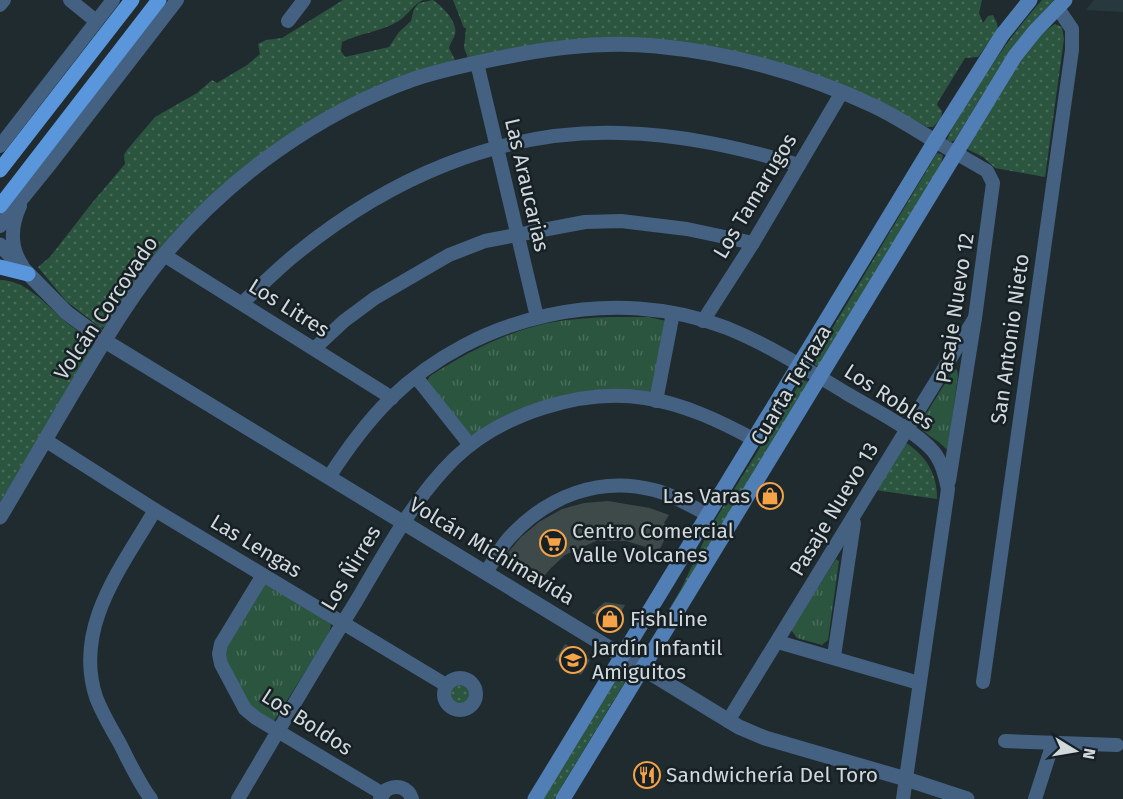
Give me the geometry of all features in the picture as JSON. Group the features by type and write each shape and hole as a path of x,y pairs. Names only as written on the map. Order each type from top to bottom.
{"main road":[{"path":"0,170 132,0"},
{"path":"0,206 159,0"},
{"name":"Cuarta Terraza","path":"536,799 935,141 1002,35 1030,0"},
{"name":"Cuarta Terraza","path":"563,799 1015,56 1061,4"},
{"path":"0,267 28,274"}],"street":[{"path":"0,5 4,0"},
{"path":"70,0 96,21"},
{"path":"0,146 113,0"},
{"path":"0,226 177,0"},
{"path":"288,21 304,0"},
{"name":"San Antonio Nieto","path":"983,682 1072,50 1071,28 1061,4"},
{"name":"Volcán Corcovado","path":"0,517 105,341 164,255 208,208 276,152 360,103 399,85 477,63 575,46 653,46 754,63 842,92 879,109 956,153"},
{"name":"Las Araucarias","path":"477,63 537,316"},
{"name":"Los Tamarugos","path":"703,321 753,243 842,92"},
{"path":"242,303 296,254 344,219 384,194 461,157 496,147 558,136 621,132 711,143 799,165"},
{"name":"Pasaje Nuevo 12","path":"948,489 975,318 993,183 987,171 956,153"},
{"path":"27,191 18,209 12,235 18,260 28,274"},
{"path":"314,349 344,321 367,304 449,255 485,241 585,222 621,221 687,229 753,243"},
{"name":"Volcán Michimavida","path":"0,245 67,313 105,341 728,721 765,738 967,799"},
{"name":"Los Litres","path":"164,255 392,398"},
{"name":"Los Robles","path":"329,477 361,430 392,398 417,377 468,344 537,316 602,308 634,308 673,313 743,335 800,366 907,430 927,445 938,458 945,476 948,489 903,799"},
{"path":"656,401 673,313"},
{"name":"Pasaje Nuevo 13","path":"728,721 975,318"},
{"path":"417,377 470,445"},
{"name":"Los Ñirres","path":"237,799 404,522 441,473 470,445 515,419 534,411 554,405 609,397 643,398 685,408 711,418 754,440"},
{"name":"Las Lengas","path":"45,440 155,510 446,685"},
{"path":"486,572 508,539 532,515 557,499 579,491 606,485 656,490 679,499 708,515"},
{"path":"151,799 99,704 91,676 90,650 100,607 155,510"},
{"path":"834,656 855,515"},
{"name":"Los Boldos","path":"263,575 221,644 219,659 245,709 381,796 391,787 397,786 407,790 412,799"},
{"path":"778,642 834,656 919,683"},
{"path":"1005,741 1117,745"},
{"path":"1035,799 1053,743"}],"shaded area":[{"path":"1094,0 1123,0 1123,12 1086,10"}],"green space":[{"path":"343,0 423,0 416,5 404,17 397,22 342,42 341,51 345,57 389,47 399,32 411,21 414,9 419,3 433,0 445,10 454,24 455,34 449,48 455,60 275,144 108,325 101,328 66,301 38,267 50,257 125,164 124,155 127,150 155,117 197,93 212,80 217,83 247,65 260,54 258,44 266,40 282,38"},
{"path":"453,0 982,0 979,13 983,23 988,16 993,15 998,29 978,57 965,58 938,102 937,105 942,111 941,119 933,127 927,127 870,96 693,44 468,58 464,48 466,28 464,28"},
{"path":"1042,0 1054,0 1013,50 955,140 951,142 947,140 994,63"},
{"path":"1055,24 1062,27 1064,39 1045,177 995,168 983,157 967,149 1018,64 1042,34"},
{"path":"937,153 943,155 941,164 816,366 814,359"},
{"path":"0,280 10,281 28,289 91,343 81,369 0,502"},
{"path":"608,317 649,317 666,321 652,391 648,394 609,392 469,436 427,381 430,376 458,359 517,332 556,322"},
{"path":"954,369 957,370 958,376 948,448 946,449 919,425"},
{"path":"802,380 809,382 642,655 681,589 710,528"},
{"path":"905,442 919,453 929,466 935,481 937,499 875,490"},
{"path":"836,559 839,561 828,640 822,645 797,638 791,630"},
{"path":"265,583 329,621 331,625 329,634 274,721 252,708 225,660 225,646"},
{"path":"626,667 631,672 554,799 543,799 623,669"},
{"path":"460,682 465,683 471,689 471,699 465,705 460,706 455,705 449,699 448,694 449,689 455,683"}],"building":[{"name":"Centro Comercial Valle Volcanes","path":"608,501 650,508 669,515 664,523 670,528 659,551 626,541 596,541 565,555 537,585 506,567 510,562 505,556 521,537 539,522 562,509 584,503"},
{"name":"FishLine","path":"605,602 625,605 613,626 592,613"},
{"name":"Jardín Infantil Amiguitos","path":"565,644 590,660 581,675 555,660"}],"place":[{"name":"Las Varas","path":"770,496"},
{"name":"Centro Comercial Valle Volcanes","path":"553,543"},
{"name":"FishLine","path":"610,619"},
{"name":"Jardín Infantil Amiguitos","path":"573,660"},
{"name":"Sandwichería Del Toro","path":"647,775"}]}
